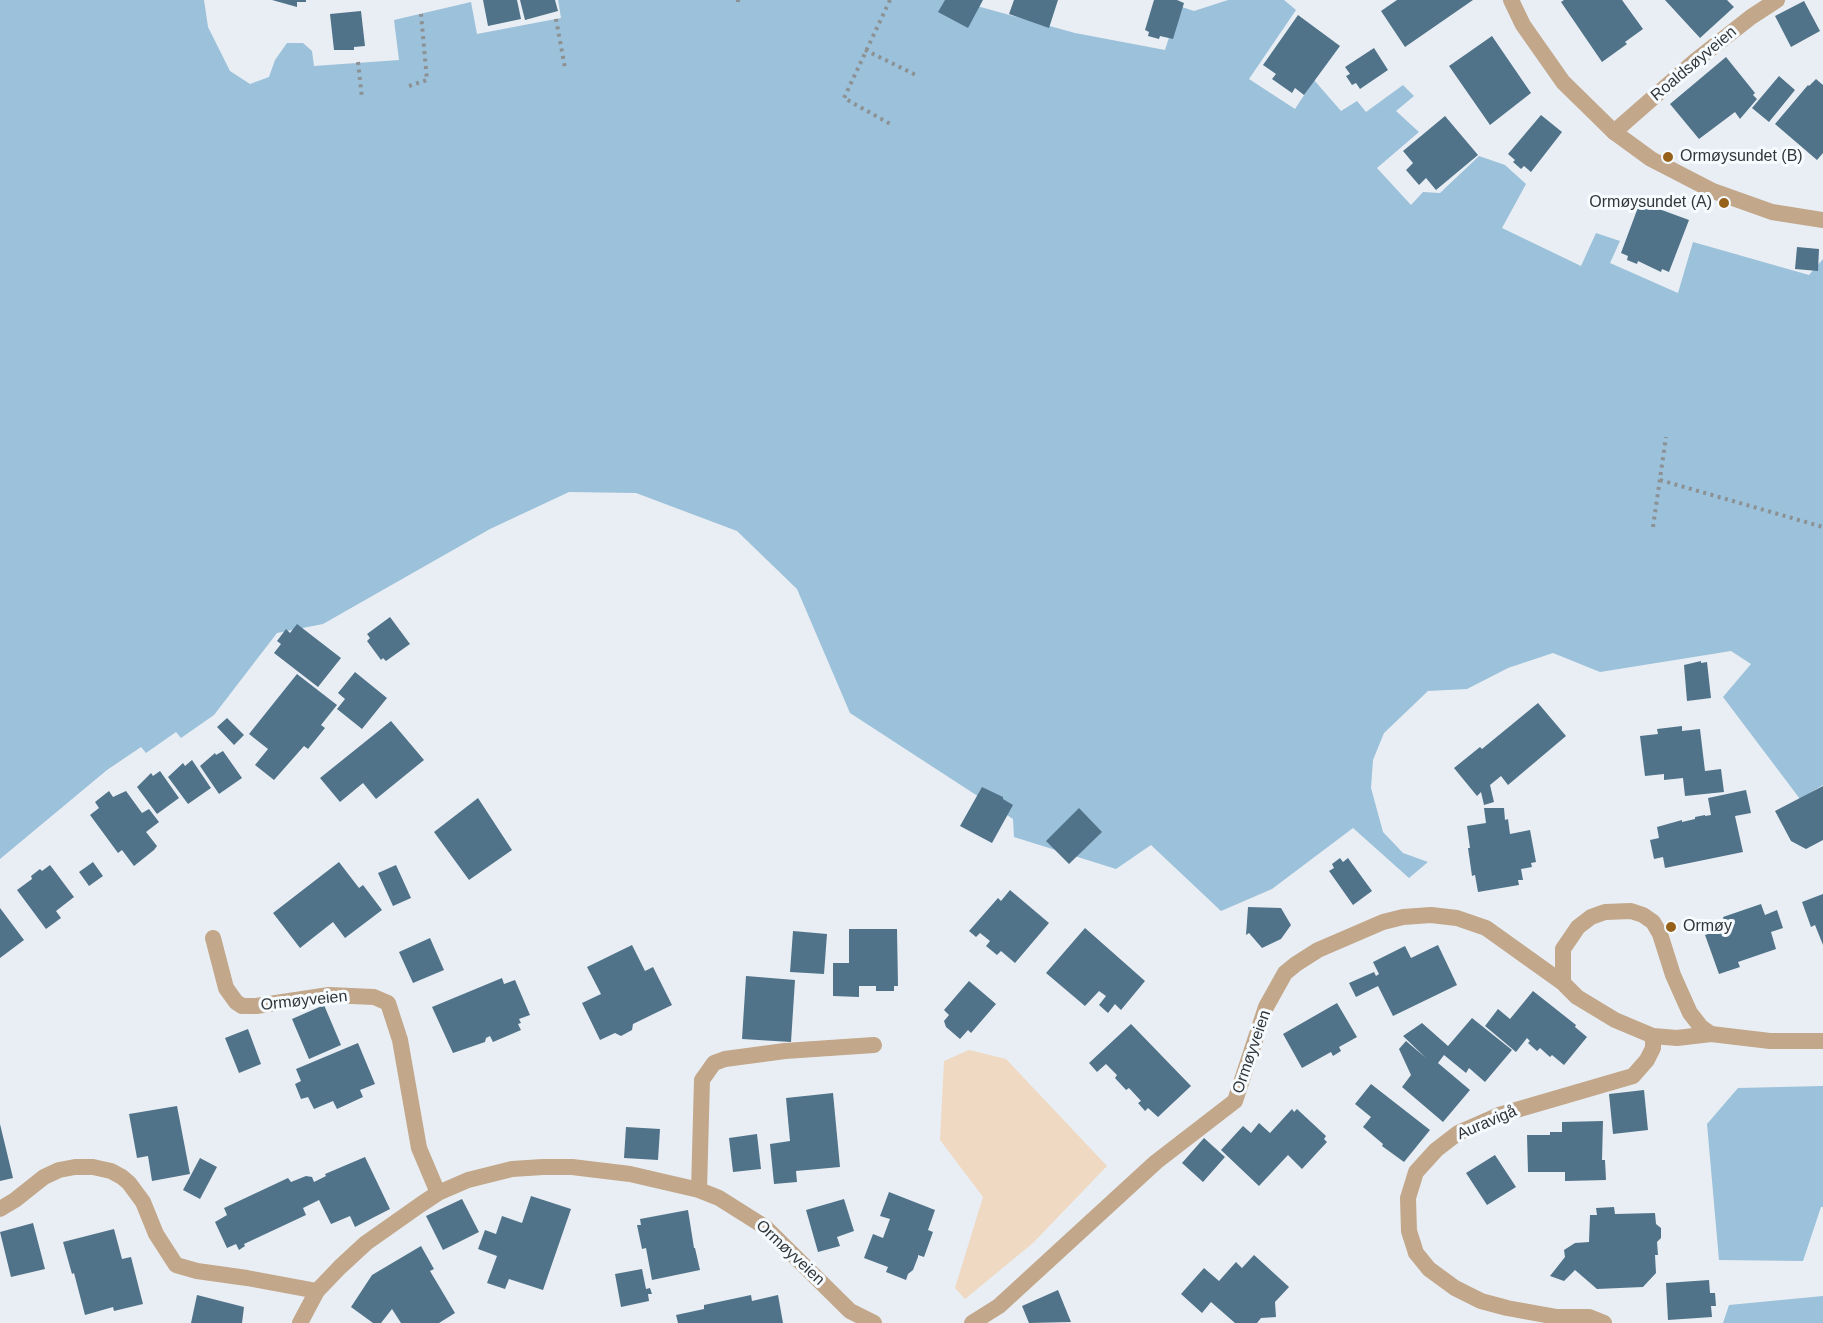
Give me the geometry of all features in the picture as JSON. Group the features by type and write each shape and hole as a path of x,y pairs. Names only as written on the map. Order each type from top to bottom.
{"street":[{"path":"1510,0 1523,25 1563,82 1614,132 1652,159 1713,191 1772,212 1823,220"},
{"name":"Roaldsøyveien","path":"1614,132 1695,61 1751,17 1777,0"},
{"path":"1563,983 1563,949 1578,927 1591,917 1605,912 1632,911 1653,922 1660,934 1682,997 1701,1027 1711,1034"},
{"name":"Ormøyveien","path":"972,1323 999,1306 1179,1142 1235,1101 1266,1007 1277,986 1290,969 1318,950 1383,922 1431,915 1457,918 1486,928 1563,983 1577,998 1615,1020 1653,1036 1677,1038 1711,1034 1770,1041 1823,1041"},
{"name":"Ormøyveien","path":"213,938 226,988 236,1002 242,1006 279,1004 330,995 374,998 388,1003 400,1040 418,1148 438,1193"},
{"name":"Auravigå","path":"1604,1323 1589,1317 1557,1317 1507,1308 1481,1300 1455,1288 1429,1269 1416,1253 1409,1231 1408,1198 1416,1172 1436,1150 1458,1133 1499,1115 1633,1076 1647,1060 1653,1048 1653,1036"},
{"path":"699,1190 702,1080 714,1063 725,1059 785,1051 874,1044"},
{"path":"0,1209 44,1177 59,1170 93,1167 111,1171 129,1184 143,1203 156,1234 176,1265 182,1268 317,1291"},
{"name":"Ormøyveien","path":"300,1323 317,1291 366,1243 438,1193 468,1179 490,1173 543,1167 572,1167 630,1174 699,1190 719,1198 765,1227 850,1311 874,1323"},
{"path":"999,1306 1004,1323"}],"path":[{"path":"890,0 844,98 892,125"},
{"path":"409,87 428,80 421,14"},
{"path":"556,19 565,68"},
{"path":"865,50 918,76"},
{"path":"358,62 362,98"},
{"path":"1653,527 1666,437"},
{"path":"1660,480 1823,527"}],"shaded area":[{"path":"969,1050 1006,1059 1107,1166 1033,1243 965,1299 955,1288 983,1197 940,1140 944,1061"}],"water":[{"path":"0,0 204,0 208,27 230,71 250,84 269,77 275,60 287,43 303,43 312,51 314,66 399,60 394,20 471,2 477,34 561,18 558,0 955,0 1075,33 1165,50 1179,6 1194,11 1228,0 1284,0 1296,10 1249,79 1295,109 1314,80 1341,111 1357,101 1366,112 1403,85 1414,96 1396,111 1419,132 1377,168 1411,205 1423,192 1440,193 1479,156 1505,165 1526,184 1502,228 1581,266 1596,233 1620,241 1610,263 1678,293 1693,242 1809,275 1823,259 1823,785 1800,799 1723,697 1751,664 1731,651 1600,672 1553,653 1508,668 1467,689 1428,691 1384,733 1373,760 1371,788 1383,832 1403,853 1428,862 1409,878 1353,828 1272,889 1221,911 1151,845 1116,869 1014,837 1013,819 850,713 797,589 737,531 636,493 569,492 490,529 323,624 277,633 214,715 181,738 176,732 146,753 141,747 107,770 0,859"},
{"path":"1823,1086 1823,1207 1821,1207 1803,1261 1719,1260 1707,1124 1738,1088"},
{"path":"1823,1296 1823,1323 1723,1323 1729,1305"}],"building":[{"path":"272,0 306,0 306,2 297,2 297,7"},
{"path":"483,0 517,0 521,19 488,26"},
{"path":"520,0 555,0 558,11 525,20"},
{"path":"945,0 983,0 968,28 938,12"},
{"path":"1014,0 1058,0 1049,28 1009,14"},
{"path":"1154,0 1177,0 1184,3 1173,39 1148,36 1149,32 1145,30"},
{"path":"1397,0 1473,0 1405,47 1381,11"},
{"path":"1564,0 1622,0 1643,29 1602,62 1561,2"},
{"path":"1665,0 1727,0 1734,7 1700,38"},
{"path":"1804,1 1820,31 1791,47 1775,16"},
{"path":"361,11 365,46 354,47 354,50 334,50 330,14"},
{"path":"1298,15 1340,46 1304,95 1295,88 1292,93 1272,79 1276,74 1263,65"},
{"path":"1492,36 1531,93 1490,125 1449,66"},
{"path":"1374,48 1388,70 1360,89 1356,83 1352,85 1346,76 1350,74 1345,67"},
{"path":"1726,57 1755,93 1753,95 1757,99 1740,119 1735,112 1699,139 1670,104"},
{"path":"1779,76 1795,90 1769,122 1752,108"},
{"path":"1816,79 1823,85 1823,153 1817,160 1775,124 1808,85"},
{"path":"1541,115 1562,132 1531,172 1524,166 1521,169 1508,154"},
{"path":"1445,116 1478,155 1436,190 1426,178 1419,185 1406,170 1413,163 1403,151"},
{"path":"1640,202 1689,220 1669,272 1662,269 1661,272 1638,261 1637,264 1627,260 1628,256 1621,253"},
{"path":"1797,247 1819,249 1818,271 1795,269"},
{"path":"390,617 410,644 386,661 383,658 381,660 367,641 370,638 367,634"},
{"path":"297,624 341,658 318,687 274,653 281,644 277,641 286,629 290,633"},
{"path":"1701,661 1701,663 1707,662 1711,698 1687,701 1684,665"},
{"path":"355,672 387,698 362,729 337,709 345,699 338,693"},
{"path":"297,674 337,705 321,725 325,728 308,749 304,746 274,780 255,765 268,749 249,734"},
{"path":"1538,703 1566,736 1508,785 1501,776 1490,785 1494,802 1484,805 1481,792 1477,796 1454,768 1480,747 1482,749"},
{"path":"227,718 244,735 234,745 217,727"},
{"path":"391,721 424,760 376,799 363,783 340,802 320,778"},
{"path":"1682,726 1682,731 1700,729 1705,771 1721,769 1724,792 1685,796 1683,778 1664,780 1664,774 1645,776 1640,736 1658,734 1657,729"},
{"path":"223,751 242,778 219,794 200,766 215,753 216,755"},
{"path":"192,760 211,788 188,804 168,777 183,763 185,766"},
{"path":"160,771 179,798 157,814 137,787 151,773 153,776"},
{"path":"1823,786 1823,840 1806,849 1791,841 1775,811"},
{"path":"982,787 1003,797 1013,805 992,843 960,826"},
{"path":"1746,790 1751,813 1735,816 1743,852 1665,868 1663,857 1654,859 1650,840 1659,838 1657,827 1711,815 1708,798"},
{"path":"109,791 113,797 126,791 142,813 149,809 159,822 146,832 157,846 134,866 122,850 118,853 90,815 99,808 95,802"},
{"path":"478,798 512,850 469,880 434,832"},
{"path":"1079,808 1102,832 1069,864 1046,841"},
{"path":"1484,808 1504,808 1510,834 1530,830 1536,862 1531,863 1532,867 1521,869 1523,880 1518,880 1519,885 1478,892 1475,875 1472,876 1467,826 1486,823"},
{"path":"1340,858 1343,862 1348,858 1372,891 1353,905 1329,871 1334,868 1332,864"},
{"path":"93,862 103,876 89,886 79,872"},
{"path":"339,862 359,888 363,885 382,910 345,938 333,922 300,948 273,913"},
{"path":"50,865 74,897 56,911 61,918 46,929 17,890 32,879 31,876 40,869 42,871"},
{"path":"396,865 411,898 393,906 378,873"},
{"path":"1010,890 1049,923 1015,963 1001,951 997,955 986,946 990,941 980,933 976,937 969,931 998,898 1001,901"},
{"path":"1823,894 1823,945 1815,925 1811,927 1802,902"},
{"path":"1761,904 1765,915 1777,910 1783,928 1771,932 1776,949 1738,962 1740,967 1719,974 1705,935 1726,928 1723,917"},
{"path":"1248,907 1281,908 1291,925 1281,939 1262,948 1249,933 1246,935"},
{"path":"0,908 24,940 0,958"},
{"path":"1085,928 1145,981 1121,1010 1115,1004 1108,1013 1099,1005 1106,996 1099,991 1085,1006 1046,973"},
{"path":"849,929 897,929 898,986 894,986 894,991 876,991 876,986 859,986 859,997 833,996 833,963 849,963"},
{"path":"793,931 827,934 824,974 790,972"},
{"path":"430,938 444,970 413,983 399,952"},
{"path":"632,945 645,971 653,967 672,1005 633,1024 632,1030 621,1036 615,1033 600,1040 582,1003 601,994 587,967"},
{"path":"1438,945 1457,985 1393,1016 1378,986 1356,997 1349,983 1374,972 1376,976 1379,974 1373,962 1405,946 1411,958"},
{"path":"746,976 795,980 791,1042 742,1039"},
{"path":"502,978 504,984 515,980 530,1015 519,1019 521,1023 518,1024 521,1030 493,1042 490,1036 485,1042 453,1053 432,1007"},
{"path":"969,981 996,1004 971,1033 968,1030 960,1039 946,1027 944,1021 949,1015 944,1010"},
{"path":"1533,991 1576,1025 1575,1027 1587,1037 1564,1065 1540,1048 1537,1051 1528,1043 1530,1041 1527,1038 1516,1052 1485,1026 1498,1009 1510,1019"},
{"path":"1337,1003 1357,1037 1339,1047 1341,1051 1333,1056 1331,1052 1302,1068 1283,1034"},
{"path":"324,1005 341,1045 309,1059 292,1019"},
{"path":"1472,1018 1512,1050 1485,1082 1469,1068 1466,1073 1444,1055 1438,1063 1470,1090 1443,1122 1402,1087 1411,1075 1399,1049 1406,1041 1426,1058 1403,1036 1422,1023 1448,1046"},
{"path":"1131,1024 1191,1086 1158,1117 1148,1108 1145,1111 1138,1103 1141,1101 1129,1088 1126,1090 1115,1078 1117,1075 1106,1064 1097,1072 1089,1063"},
{"path":"248,1029 261,1064 239,1073 225,1038"},
{"path":"358,1043 375,1084 360,1090 363,1097 337,1109 333,1101 314,1109 308,1097 301,1099 295,1084 301,1081 296,1069"},
{"path":"1371,1084 1430,1130 1404,1162 1382,1146 1383,1144 1363,1127 1371,1117 1355,1104"},
{"path":"1644,1090 1648,1130 1613,1134 1609,1094"},
{"path":"833,1093 840,1167 796,1171 797,1182 774,1184 770,1144 790,1141 786,1098"},
{"path":"177,1106 190,1174 152,1181 148,1156 137,1158 129,1114"},
{"path":"1292,1109 1294,1112 1297,1109 1326,1136 1324,1139 1327,1142 1302,1169 1288,1155 1259,1186 1221,1150 1243,1126 1251,1133 1259,1123 1270,1133"},
{"path":"1603,1121 1602,1160 1605,1160 1606,1180 1565,1181 1565,1172 1528,1172 1527,1135 1550,1135 1550,1132 1562,1132 1562,1122"},
{"path":"0,1124 13,1178 0,1181"},
{"path":"626,1127 660,1129 658,1160 624,1158"},
{"path":"757,1134 761,1169 733,1172 729,1138"},
{"path":"1204,1138 1225,1157 1203,1182 1182,1163"},
{"path":"1495,1155 1516,1187 1487,1205 1466,1173"},
{"path":"365,1157 390,1209 355,1227 350,1216 331,1224 319,1200 303,1208 306,1215 244,1244 245,1246 239,1250 236,1244 227,1248 215,1222 227,1215 224,1208 288,1178 291,1182 306,1176 312,1177 314,1182 326,1176 325,1174"},
{"path":"200,1158 217,1167 200,1199 183,1190"},
{"path":"889,1192 935,1210 928,1230 933,1232 924,1257 918,1255 913,1270 908,1274 906,1280 886,1272 888,1267 864,1258 873,1234 883,1238 890,1219 880,1216"},
{"path":"531,1196 571,1209 543,1290 509,1279 505,1289 487,1283 497,1256 478,1249 485,1230 496,1234 502,1216 522,1223"},
{"path":"462,1199 479,1232 443,1250 426,1216"},
{"path":"844,1199 854,1231 837,1237 840,1246 818,1252 806,1210"},
{"path":"1614,1207 1615,1214 1655,1213 1656,1224 1661,1228 1661,1238 1657,1242 1658,1255 1655,1255 1656,1273 1643,1287 1597,1289 1575,1270 1564,1281 1550,1276 1565,1257 1564,1250 1575,1243 1589,1242 1590,1215 1597,1215 1596,1208"},
{"path":"688,1210 700,1270 652,1280 646,1248 642,1249 637,1225 641,1225 640,1219"},
{"path":"33,1223 45,1269 11,1277 0,1232"},
{"path":"114,1229 122,1259 131,1257 143,1304 114,1311 113,1307 85,1315 63,1242"},
{"path":"421,1246 434,1269 430,1271 455,1313 439,1323 401,1323 392,1309 381,1323 373,1323 351,1307 372,1275"},
{"path":"1254,1255 1289,1287 1275,1302 1276,1317 1261,1318 1257,1323 1235,1323 1211,1302 1202,1313 1181,1294 1204,1268 1219,1281 1236,1262 1242,1268"},
{"path":"642,1269 646,1289 650,1288 652,1294 648,1294 649,1301 621,1307 615,1274"},
{"path":"1709,1280 1710,1293 1715,1293 1716,1306 1711,1306 1712,1317 1668,1320 1666,1283"},
{"path":"1058,1290 1071,1322 1029,1323 1022,1306"},
{"path":"197,1295 244,1307 242,1323 191,1323"},
{"path":"751,1295 752,1301 778,1295 783,1323 678,1323 676,1315 704,1309 704,1305"}],"place":[{"name":"Ormøysundet (B)","path":"1668,157"},
{"name":"Ormøysundet (A)","path":"1724,203"},
{"name":"Ormøy","path":"1671,927"}]}
